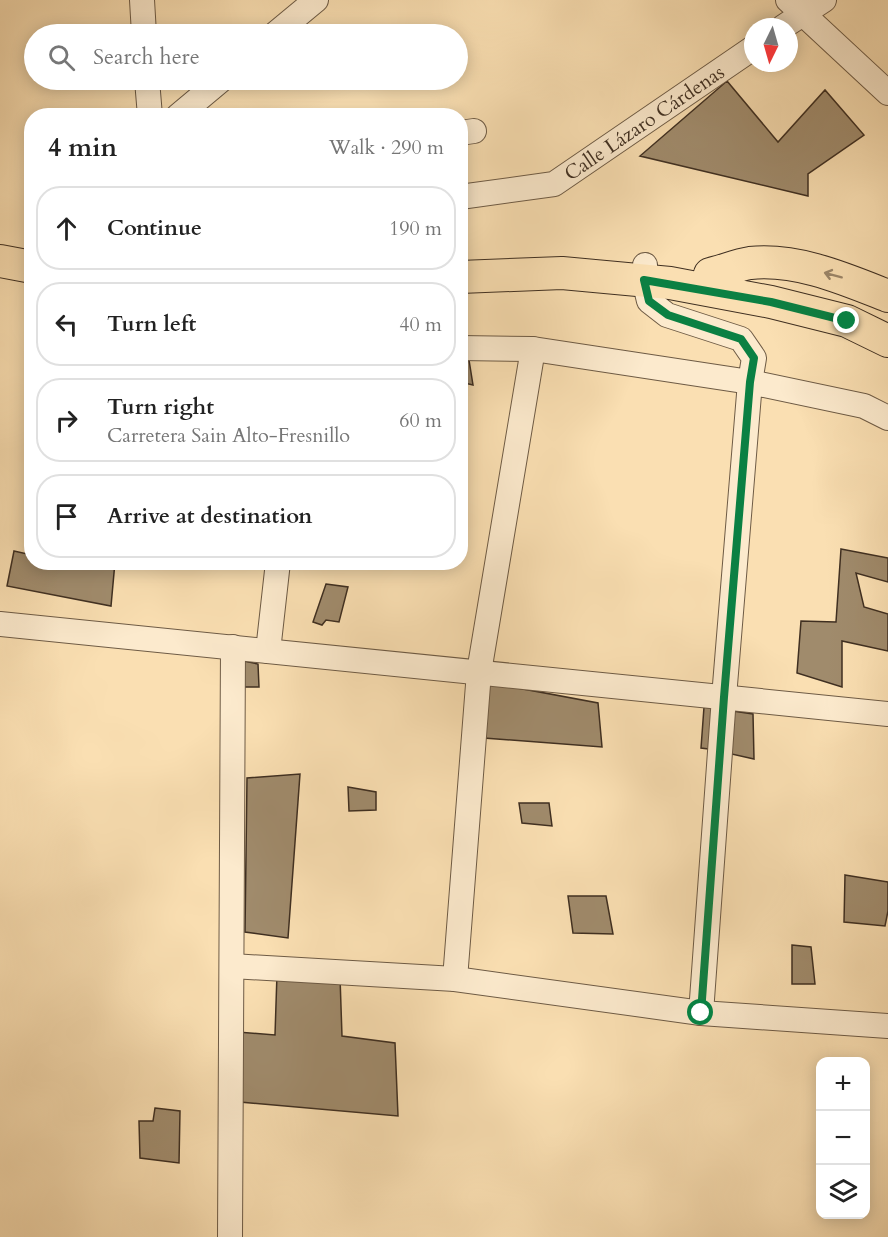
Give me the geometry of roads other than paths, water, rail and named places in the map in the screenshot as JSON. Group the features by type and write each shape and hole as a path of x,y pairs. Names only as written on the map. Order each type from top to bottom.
{"main road":[{"path":"468,264 591,260 847,321 888,341"},
{"path":"0,261 24,266"},
{"path":"710,274 748,263 774,262 837,275 888,296"},
{"path":"468,277 645,272 710,274 840,300 888,322"},
{"path":"0,276 24,280"}],"street":[{"path":"142,0 143,24"},
{"path":"287,24 316,0"},
{"path":"824,0 791,14 888,93"},
{"name":"Calle Lázaro Cárdenas","path":"468,196 554,184 744,54"},
{"path":"148,90 149,108"},
{"path":"188,108 209,90"},
{"path":"645,272 649,301 668,315 741,339 754,358 750,382 724,697 701,1013"},
{"path":"468,348 533,349 750,382 864,406 888,418"},
{"path":"455,979 479,672 533,349"},
{"path":"268,651 277,570"},
{"path":"0,624 888,714"},
{"path":"230,1237 233,647"},
{"path":"232,966 455,979 701,1013 888,1026"}]}
